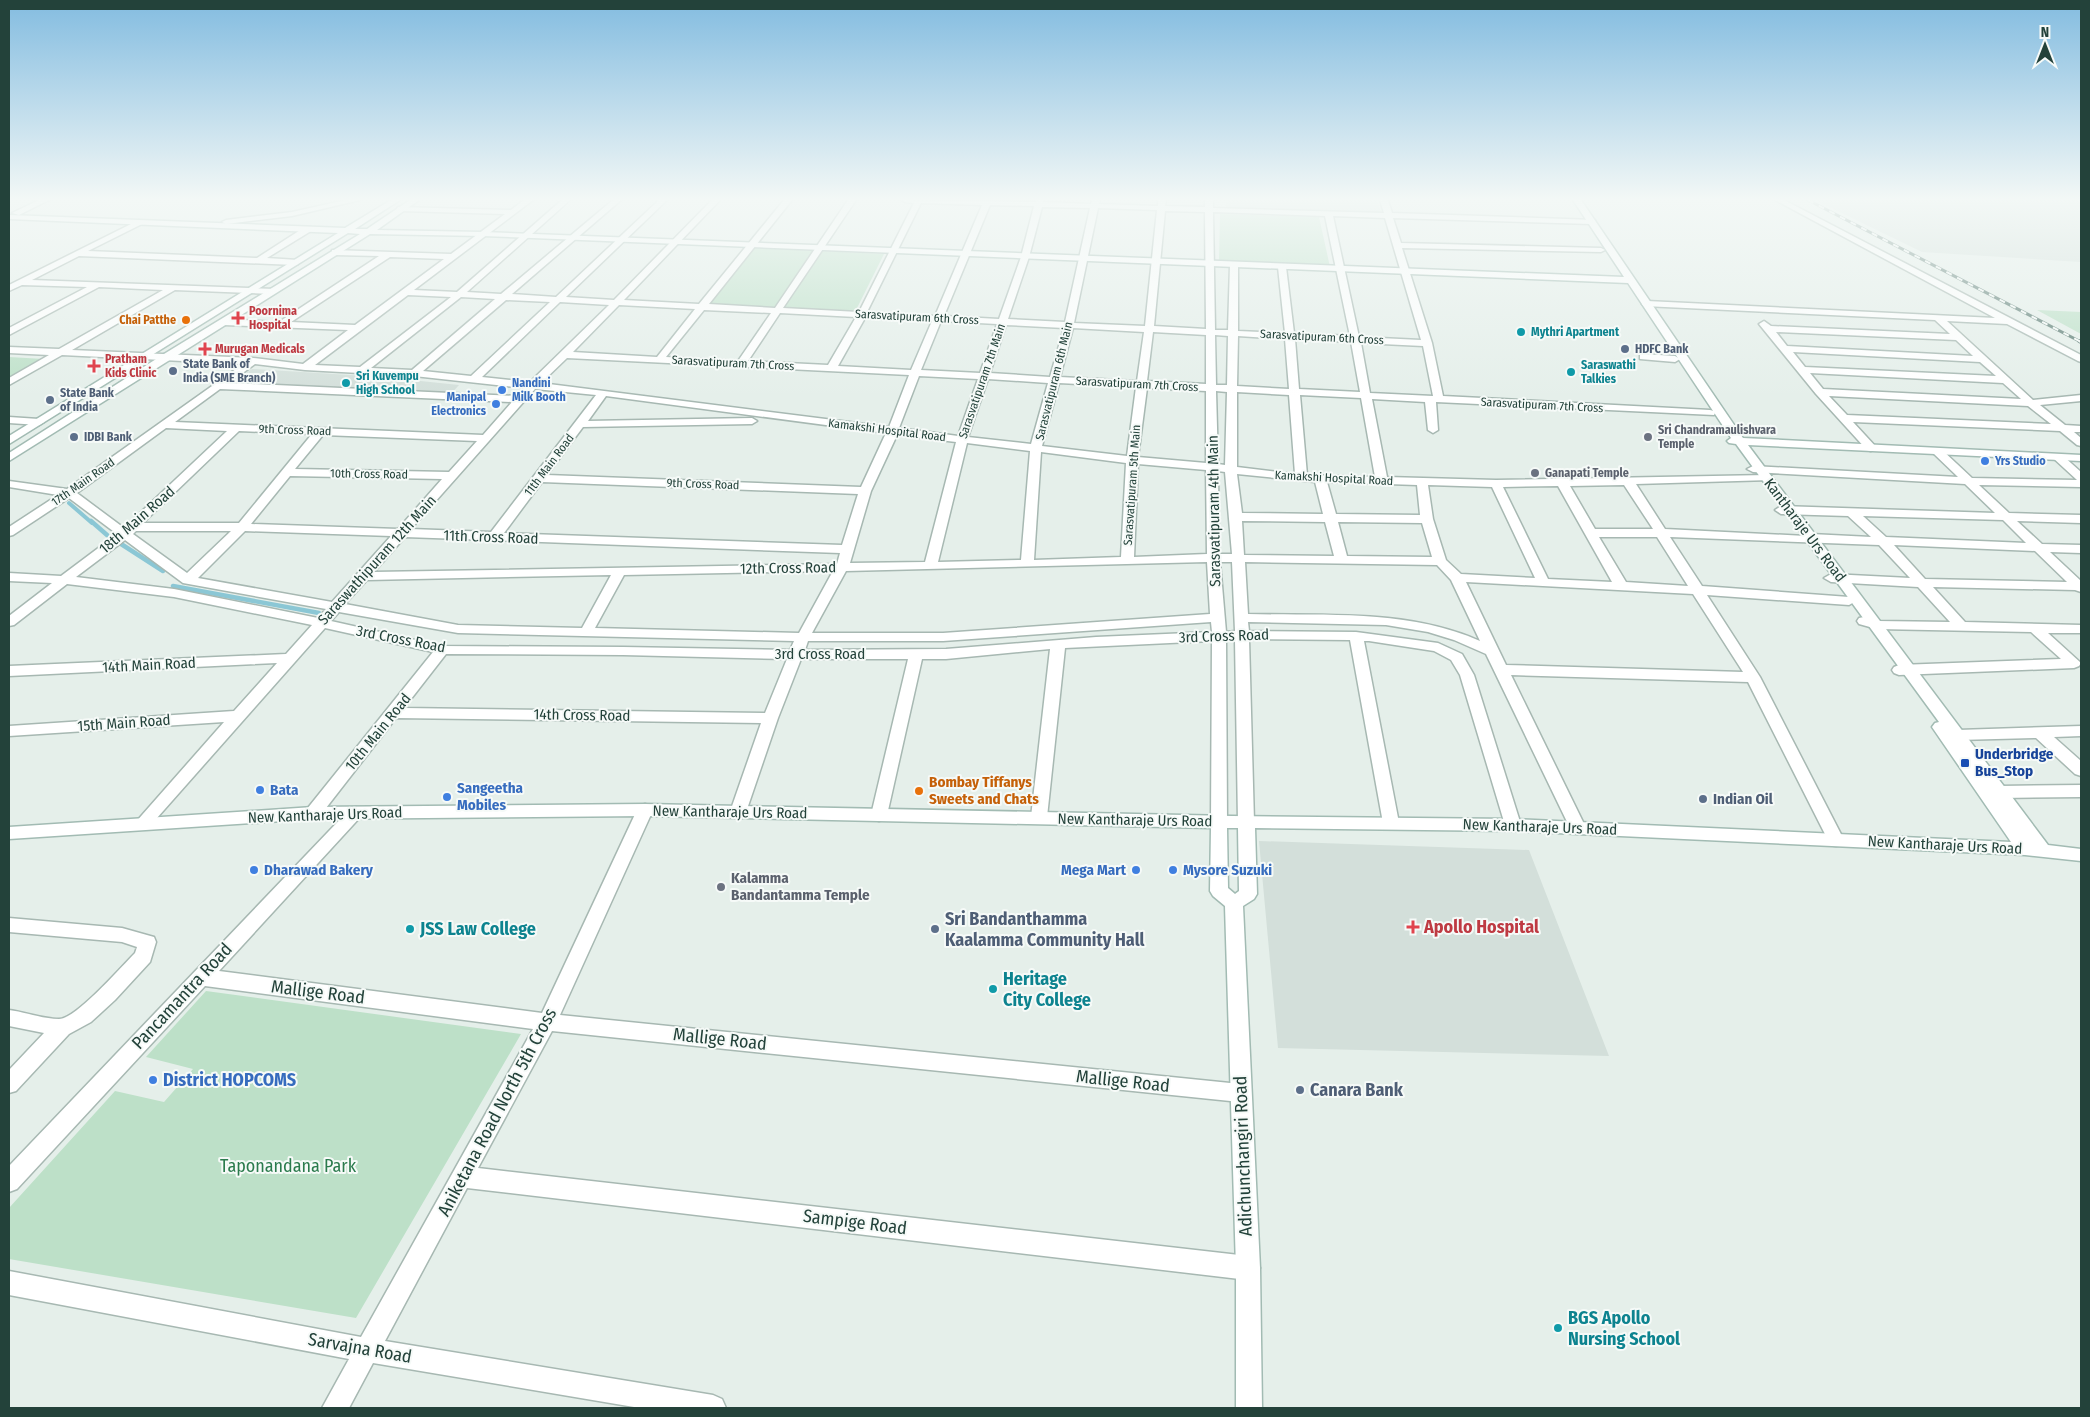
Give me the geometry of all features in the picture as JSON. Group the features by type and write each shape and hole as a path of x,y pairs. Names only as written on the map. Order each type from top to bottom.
{"street":[{"path":"9,288 53,266"},
{"path":"9,441 289,266"},
{"path":"9,458 167,356 312,266"},
{"path":"280,325 370,266"},
{"path":"305,367 441,266"},
{"path":"362,370 460,294 491,266"},
{"path":"414,373 540,266"},
{"path":"472,380 593,266"},
{"name":"Saraswathipuram 12th Main","path":"143,823 532,386 565,355 650,266"},
{"path":"659,360 734,266"},
{"path":"741,364 807,266"},
{"path":"832,368 886,266"},
{"path":"738,812 770,718 803,637 842,567 865,491 892,432 960,266"},
{"name":"Sarasvatipuram 7th Main","path":"931,565 962,439 1021,266"},
{"name":"Sarasvatipuram 6th Main","path":"1027,564 1036,448 1069,325 1081,266"},
{"name":"Sarasvatipuram 5th Main","path":"1127,561 1132,460 1155,266"},
{"name":"Sarasvatipuram 4th Main","path":"1210,266 1213,558 1219,637 1219,822"},
{"name":"Sarasvatipuram 4th Main","path":"1234,266 1231,470 1236,517 1242,636 1246,822"},
{"path":"1261,266 1625,280"},
{"path":"1340,266 1382,480"},
{"path":"1405,266 1427,343 1434,399 1432,430"},
{"name":"Kantharaje Urs Road","path":"1614,266 1647,304 1734,441 1905,670 2025,849"},
{"name":"Kantharaje Urs Road","path":"1616,266 1710,413 1734,441"},
{"path":"1905,266 2081,359"},
{"path":"1282,267 1290,336 1301,478"},
{"path":"21,282 272,291"},
{"path":"9,332 98,285"},
{"path":"9,382 172,288"},
{"name":"Sarasvatipuram 6th Cross","path":"408,292 1427,343"},
{"path":"1647,304 2009,321"},
{"path":"1752,310 1820,392 1871,448"},
{"path":"1938,318 2031,403 2081,443"},
{"path":"224,322 358,328"},
{"path":"1768,329 1958,337"},
{"path":"1784,349 1983,359"},
{"name":"Kamakshi Hospital Road","path":"9,350 167,356 414,373 603,393 892,432 1301,478 1496,484 1628,481 1758,474 2081,484"},
{"name":"Sarasvatipuram 7th Cross","path":"565,355 1710,413"},
{"path":"1642,357 1675,359"},
{"name":"17th Main Road","path":"9,532 69,493 253,361"},
{"path":"1802,370 2006,380"},
{"path":"219,386 521,399"},
{"path":"1820,392 2031,403 2081,398"},
{"name":"11th Main Road","path":"494,537 541,478 603,393"},
{"path":"1844,418 2081,429"},
{"path":"9,420 39,422"},
{"path":"581,424 800,420"},
{"name":"9th Cross Road","path":"164,425 486,438"},
{"name":"18th Main Road","path":"9,622 129,530 236,428"},
{"path":"188,580 242,528 320,431"},
{"path":"1734,441 2081,458"},
{"path":"1937,451 2081,587"},
{"path":"2058,457 2081,478"},
{"name":"10th Cross Road","path":"286,472 452,476"},
{"name":"9th Cross Road","path":"541,478 865,491"},
{"path":"1320,479 1342,560"},
{"path":"1628,481 1753,677 1836,840"},
{"path":"1422,482 1427,519 1440,561 1457,578 1578,828"},
{"path":"1562,482 1621,586"},
{"path":"9,484 69,493"},
{"path":"1496,484 1543,582"},
{"name":"3rd Cross Road","path":"69,493 129,530 188,580 458,629 803,637 943,637 1217,618"},
{"path":"1785,510 2081,519"},
{"path":"1851,512 1883,542 1962,627"},
{"path":"1236,517 1427,519"},
{"name":"11th Cross Road","path":"129,530 242,528 848,549"},
{"path":"1592,533 1660,533 2081,549"},
{"name":"12th Cross Road","path":"363,576 1027,564 1213,558 1440,561"},
{"path":"586,632 619,572"},
{"name":"3rd Cross Road","path":"9,576 174,592 442,650 623,651 796,655 916,654 1006,650 1096,641 1275,634 1356,636 1438,648 1456,657 1467,675 1513,825"},
{"path":"1457,578 1697,590 1849,601"},
{"path":"1836,578 1922,583 2081,587"},
{"name":"Kantharaje Urs Road","path":"1836,578 1849,601 1871,623"},
{"path":"1240,618 1386,621 1430,628 1460,637 1491,650"},
{"path":"1871,623 2081,629"},
{"path":"2034,628 2078,666"},
{"path":"1356,636 1391,823"},
{"path":"1039,817 1058,645"},
{"name":"10th Main Road","path":"312,813 442,650"},
{"path":"879,815 916,654"},
{"name":"14th Main Road","path":"9,671 290,658"},
{"path":"1905,670 2078,666"},
{"path":"1501,670 1753,677"},
{"name":"Kantharaje Urs Road","path":"1905,670 1958,735 2044,852"},
{"name":"14th Cross Road","path":"393,713 770,718"},
{"name":"15th Main Road","path":"9,730 238,716"},
{"path":"1958,735 2081,730"},
{"path":"2039,732 2081,770"},
{"path":"2000,792 2081,791"},
{"name":"New Kantharaje Urs Road","path":"12,836 143,823 312,813 645,810 1219,822 1513,825 2025,849 2081,855"},
{"name":"Aniketana Road North 5th Cross","path":"335,1408 547,1022 645,810"},
{"name":"Pancamantra Road","path":"9,1181 356,813"},
{"path":"1219,822 1219,891 1234,903 1248,894 1246,822"},
{"name":"Adichunchangiri Road","path":"1234,903 1248,1268 1249,1408"},
{"path":"9,925 122,935 147,942 143,957 108,994 84,1016 62,1028 9,1084"},
{"name":"Mallige Road","path":"201,976 547,1022 1240,1093"},
{"path":"9,1018 62,1028"},
{"name":"Sampige Road","path":"462,1177 1248,1268"},
{"name":"Sarvajna Road","path":"9,1283 368,1350 713,1408"}],"shaded area":[{"path":"252,369 382,377 459,385 451,394 230,384"},
{"name":"Apollo Hospital","path":"1259,841 1529,850 1609,1056 1278,1048"}],"green space":[{"path":"740,266 878,266 855,312 709,305"},
{"path":"2037,310 2081,312 2081,334"},
{"path":"9,357 44,359 9,378"},
{"name":"Taponandana Park","path":"206,991 521,1034 356,1318 9,1259 9,1208 115,1091 164,1102 193,1069 146,1057"}],"waterway":[{"path":"69,503 92,523"},
{"path":"91,521 107,535"},
{"path":"118,542 163,571"},
{"path":"173,586 319,613"}],"railway":[{"path":"1935,266 2081,342 2079,341"}],"place":[{"name":"Poornima Hospital","path":"238,318"},
{"name":"Chai Patthe","path":"186,320"},
{"name":"Mythri Apartment","path":"1521,332"},
{"name":"Murugan Medicals","path":"205,349"},
{"name":"HDFC Bank","path":"1625,349"},
{"name":"Pratham Kids Clinic","path":"94,366"},
{"name":"State Bank of India (SME Branch)","path":"173,371"},
{"name":"Saraswathi Talkies","path":"1571,372"},
{"name":"Sri Kuvempu High School","path":"346,383"},
{"name":"Nandini Milk Booth","path":"502,390"},
{"name":"State Bank of India","path":"50,400"},
{"name":"Manipal Electronics","path":"496,404"},
{"name":"IDBI Bank","path":"74,437"},
{"name":"Sri Chandramaulishvara Temple","path":"1648,437"},
{"name":"Yrs Studio","path":"1985,461"},
{"name":"Ganapati Temple","path":"1535,473"},
{"name":"Underbridge Bus_Stop","path":"1965,763"},
{"name":"Bata","path":"260,790"},
{"name":"Bombay Tiffanys Sweets and Chats","path":"919,791"},
{"name":"Sangeetha Mobiles","path":"447,797"},
{"name":"Indian Oil","path":"1703,799"},
{"name":"Dharawad Bakery","path":"254,870"},
{"name":"Mega Mart","path":"1136,870"},
{"name":"Mysore Suzuki","path":"1173,870"},
{"name":"Kalamma Bandantamma Temple","path":"721,887"},
{"name":"Apollo Hospital","path":"1413,927"},
{"name":"JSS Law College","path":"410,929"},
{"name":"Sri Bandanthamma Kaalamma Community Hall","path":"935,929"},
{"name":"Heritage City College","path":"993,989"},
{"name":"District HOPCOMS","path":"153,1080"},
{"name":"Canara Bank","path":"1300,1090"},
{"name":"BGS Apollo Nursing School","path":"1558,1328"}]}
